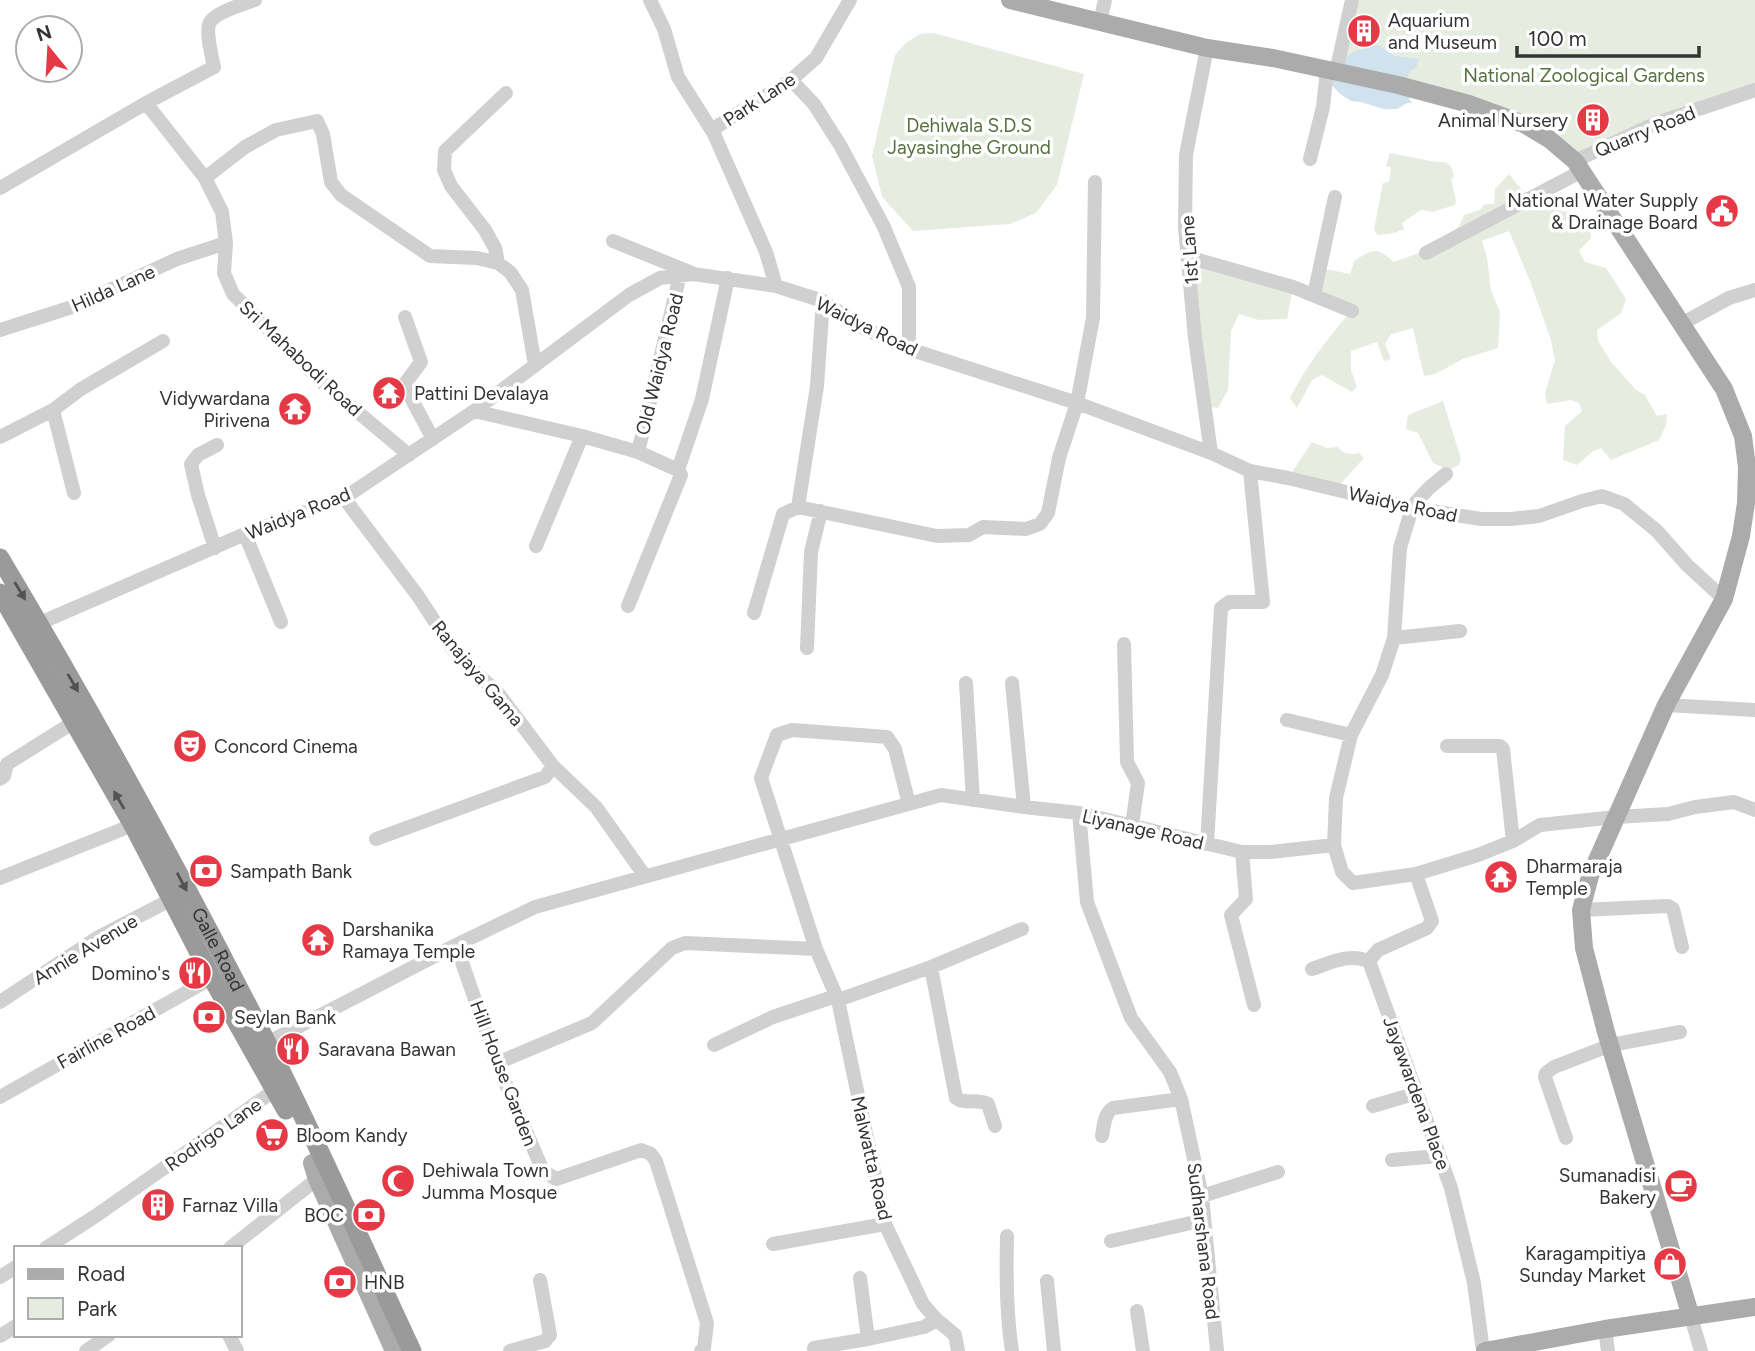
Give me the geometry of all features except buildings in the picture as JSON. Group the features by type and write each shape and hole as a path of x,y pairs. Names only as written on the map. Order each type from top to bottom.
{"highway":[{"name":"Galle Road","path":"0,558 74,722 133,825 212,978 341,1208 412,1351"},
{"name":"Galle Road","path":"0,593 30,627 111,751 267,1043 318,1168"},
{"name":"Galle Road","path":"341,1208 401,1351"}],"main road":[{"path":"1010,0 1032,3 1207,48 1273,58 1410,88 1469,104 1524,124 1549,139 1578,166 1724,389 1743,436 1746,467 1746,503 1741,536 1724,599 1666,705 1590,876 1581,910 1584,948 1691,1317"},
{"path":"318,1168 394,1351"},
{"path":"318,1168 422,1351"},
{"path":"1484,1351 1605,1329 1755,1307"}],"street":[{"path":"0,188 146,103 214,67 209,23 217,15 255,0"},
{"path":"650,0 664,29 678,76 714,134"},
{"name":"Park Lane","path":"776,286 766,252 714,134 716,127 791,80 816,58 850,0"},
{"path":"1100,22 1105,0"},
{"path":"1310,159 1331,71 1352,0"},
{"name":"1st Lane","path":"1207,48 1186,155 1185,227 1195,338 1210,453"},
{"path":"791,80 814,104 840,145 883,225 909,287 909,349"},
{"name":"Quarry Road","path":"1426,253 1654,124 1755,90"},
{"path":"498,263 495,248 485,230 451,186 443,170 446,151 506,93"},
{"name":"Sri Mahabodi Road","path":"146,103 205,177 222,212 226,243 224,273 233,294 323,383 409,455"},
{"path":"205,177 245,147 276,130 317,121 323,134 331,182 341,195 430,256 477,258 498,263 510,272 522,290 535,365"},
{"path":"754,612 783,514 798,507 937,536 969,535 984,527 1026,529 1040,524 1048,513 1059,458 1077,403 1093,318 1095,182"},
{"path":"1314,295 1335,197"},
{"path":"613,241 686,274"},
{"name":"Hilda Lane","path":"0,330 75,306 177,259 226,243"},
{"path":"1188,257 1293,287 1352,311"},
{"name":"Waidya Road","path":"30,627 245,534 344,498 474,411 629,295 660,278 686,274 776,286 823,301 863,328 909,349 1077,403 1210,453 1250,471 1412,508 1481,519 1539,516 1602,496 1624,504 1657,531 1687,565 1724,599"},
{"name":"Old Waidya Road","path":"474,411 638,452 686,274"},
{"path":"678,470 702,399 727,278"},
{"path":"1681,324 1729,298 1755,290"},
{"path":"798,507 817,386 823,301"},
{"path":"405,317 421,362 404,385 433,439"},
{"path":"0,437 53,410 81,389 163,341"},
{"path":"53,410 75,493"},
{"path":"536,546 582,436"},
{"path":"215,548 191,464 198,455 217,445"},
{"path":"628,606 681,475 678,470 638,452"},
{"path":"1207,844 1221,608 1229,602 1263,602 1250,471"},
{"path":"1446,474 1422,495 1412,508 1400,548 1394,638 1381,675 1350,735 1336,798 1334,845 1342,872 1353,883 1416,874 1478,855 1513,841 1541,825 1668,814 1734,802 1755,810"},
{"name":"Ranajaya Gama","path":"344,498 418,596 452,648 498,693 553,766 596,807 645,876"},
{"path":"807,648 811,552 821,511"},
{"path":"245,534 281,622"},
{"path":"1394,638 1460,631"},
{"path":"1125,643 1127,762 1138,783 1132,825"},
{"path":"967,683 973,800"},
{"path":"1012,683 1024,807"},
{"path":"1666,705 1755,710"},
{"path":"1287,720 1350,735"},
{"path":"0,779 4,776 7,764 74,722"},
{"name":"Malwatta Road","path":"909,804 895,749 887,737 792,730 777,735 761,778 816,949 837,998 885,1224 923,1304 955,1335 958,1351"},
{"path":"1447,746 1500,746 1503,749 1513,841"},
{"path":"376,839 545,777 553,766"},
{"name":"Liyanage Road","path":"267,1043 456,944 535,906 941,795 1079,813 1242,852 1271,852 1334,845"},
{"name":"Sudharshana Road","path":"1079,813 1087,902 1131,1018 1170,1072 1181,1099 1202,1196 1217,1351"},
{"path":"0,878 133,825"},
{"path":"1242,852 1246,899 1231,915 1254,1005"},
{"path":"1312,969 1351,957 1369,961 1378,950 1427,928 1432,921 1416,874"},
{"name":"Annie Avenue","path":"0,1002 97,938 172,899"},
{"path":"1581,910 1668,906 1673,909 1682,947"},
{"path":"714,1045 773,1017 931,967 1022,929"},
{"path":"497,1063 592,1023 672,948 685,943 816,949"},
{"name":"Hill House Garden","path":"456,944 497,1063 543,1171 556,1179 641,1150 651,1154 656,1161 708,1323 704,1348 701,1351"},
{"name":"Jayawardena Place","path":"1369,961 1451,1188 1474,1283 1484,1351"},
{"path":"931,967 956,1098 961,1102 983,1101 988,1104 995,1126"},
{"name":"Fairline Road","path":"0,1097 212,978"},
{"path":"1566,1138 1545,1077 1546,1073 1554,1067 1611,1045 1681,1032"},
{"name":"Rodrigo Lane","path":"49,1246 275,1090"},
{"path":"1373,1106 1418,1093"},
{"path":"1102,1136 1106,1115 1113,1108 1181,1099"},
{"path":"1392,1160 1439,1156"},
{"path":"232,1246 318,1168"},
{"path":"1202,1196 1278,1172"},
{"path":"1111,1241 1204,1220"},
{"path":"773,1244 885,1224"},
{"path":"1007,1236 1008,1328 1012,1351"},
{"path":"860,1278 868,1339"},
{"path":"510,1351 545,1341 550,1335 540,1280"},
{"path":"1046,1281 1054,1351"},
{"path":"1137,1311 1143,1351"},
{"path":"1691,1317 1701,1351"},
{"path":"814,1348 924,1327 937,1320"},
{"path":"1605,1329 1608,1351"},
{"path":"86,1351 106,1337"}],"green space":[{"name":"National Zoological Gardens","path":"1352,0 1755,0 1755,90 1575,161 1524,124 1336,72"},
{"name":"Dehiwala S.D.S Jayasinghe Ground","path":"933,33 1084,74 1057,185 1036,213 1010,224 913,231 882,197 872,156 895,55 906,43 920,34"},
{"path":"1390,153 1445,162 1451,166 1455,205 1432,212 1421,210 1402,223 1404,229 1378,235 1374,230 1383,183 1389,182 1391,168 1386,166"},
{"path":"1509,174 1531,196 1551,199 1561,211 1575,212 1590,226 1591,238 1579,251 1585,262 1606,268 1626,299 1621,313 1597,330 1598,341 1611,362 1636,390 1645,395 1657,416 1667,414 1666,425 1659,440 1611,460 1601,448 1593,451 1577,465 1563,460 1565,426 1582,411 1579,403 1571,400 1547,404 1545,393 1555,360 1551,340 1509,231 1482,241 1491,291 1500,312 1498,348 1424,376 1413,328 1391,334 1385,344 1391,359 1384,361 1377,342 1351,351 1351,370 1357,387 1352,392 1322,375 1312,380 1297,408 1290,398 1296,386 1351,311 1314,295 1321,268 1350,274 1354,261 1370,252 1383,253 1394,262 1435,245 1456,230 1464,215 1480,210 1485,204 1494,204 1495,189"},
{"path":"1188,257 1293,287 1287,319 1259,320 1239,314 1231,331 1228,390 1218,408 1204,406"},
{"path":"1443,401 1461,459 1459,465 1445,472 1442,467 1433,463 1418,433 1406,429 1408,415"},
{"path":"1312,442 1327,448 1338,447 1346,453 1358,452 1364,458 1335,490 1288,478"}],"water":[{"path":"1379,45 1394,56 1419,59 1416,68 1411,70 1407,78 1414,93 1409,99 1412,103 1397,109 1384,109 1351,101 1329,82 1348,56"}],"place":[{"name":"Aquarium and Museum","path":"1364,31"},
{"name":"Animal Nursery","path":"1593,120"},
{"name":"National Water Supply & Drainage Board","path":"1722,211"},
{"name":"Pattini Devalaya","path":"389,393"},
{"name":"Vidywardana Pirivena","path":"295,409"},
{"name":"Concord Cinema","path":"190,746"},
{"name":"Sampath Bank","path":"206,871"},
{"name":"Dharmaraja Temple","path":"1501,877"},
{"name":"Darshanika Ramaya Temple","path":"318,940"},
{"name":"Domino's","path":"195,973"},
{"name":"Seylan Bank","path":"209,1017"},
{"name":"Saravana Bawan","path":"293,1049"},
{"name":"Bloom Kandy","path":"272,1135"},
{"name":"Dehiwala Town Jumma Mosque","path":"398,1181"},
{"name":"Sumanadisi Bakery","path":"1681,1186"},
{"name":"Farnaz Villa","path":"158,1205"},
{"name":"BOC","path":"369,1215"},
{"name":"Karagampitiya Sunday Market","path":"1670,1264"},
{"name":"HNB","path":"340,1282"}]}
